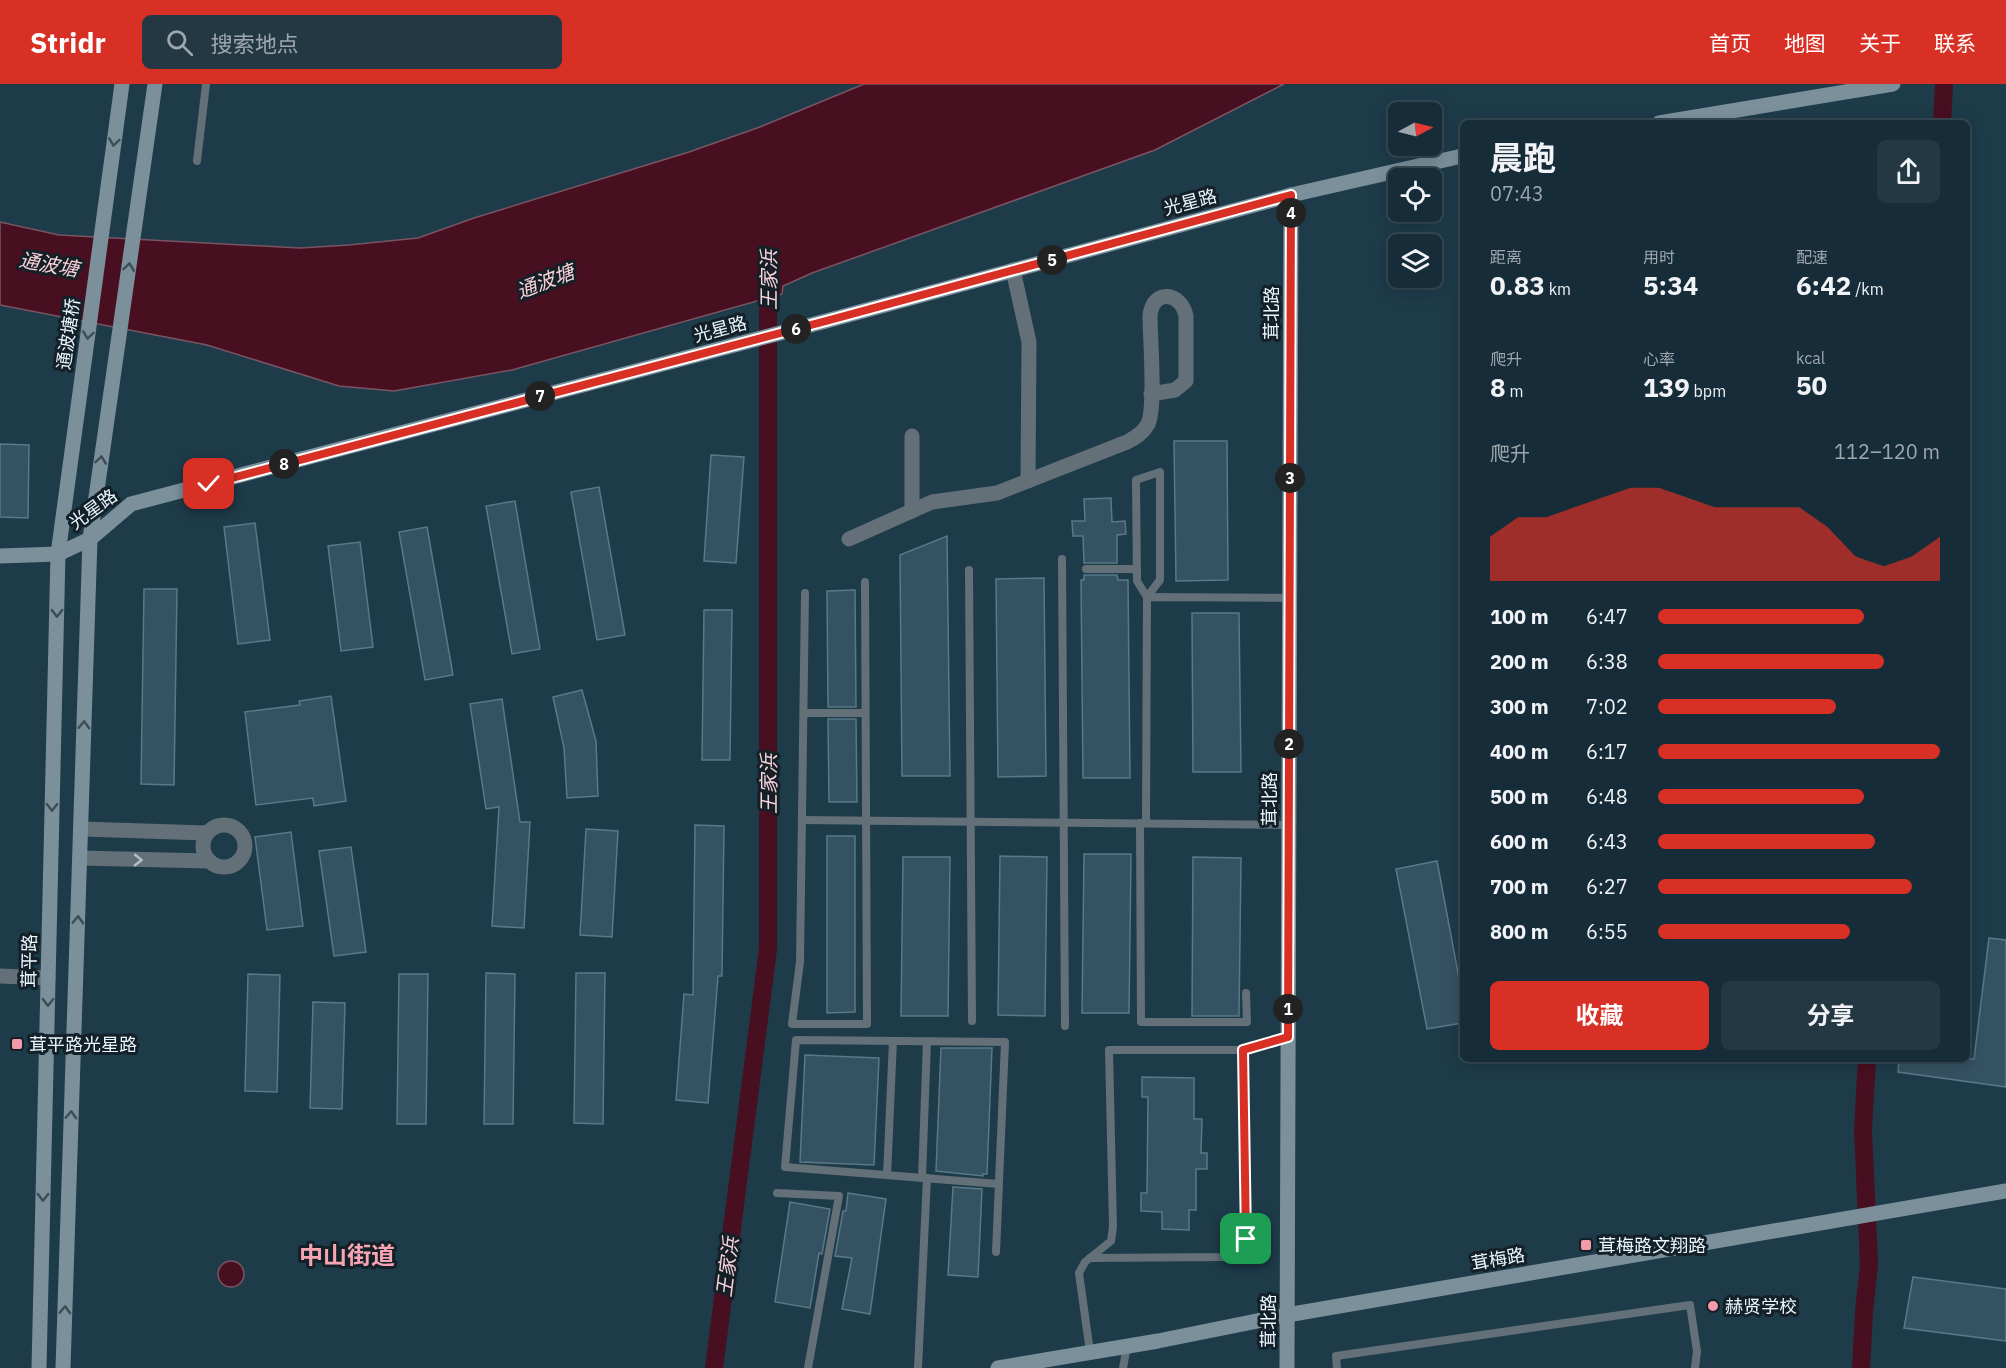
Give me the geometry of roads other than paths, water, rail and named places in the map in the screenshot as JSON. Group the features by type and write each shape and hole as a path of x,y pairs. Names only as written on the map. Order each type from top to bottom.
{"street":[{"name":"通波塘桥","path":"58,554 122,84"},
{"path":"63,1368 90,539 154,84"},
{"path":"1677,120 1893,84"},
{"name":"光星路","path":"0,556 58,554 90,539 131,504 792,330 1291,195 1460,156"},
{"name":"茸北路","path":"1287,1368 1291,195"},
{"path":"1013,270 1029,342 1028,481"},
{"path":"849,539 932,502 997,493 1140,435 1148,424 1151,410 1151,394 1151,308 1154,302 1161,298 1172,297 1179,300 1186,316 1186,381 1176,390 1151,394"},
{"path":"912,436 912,511"},
{"name":"茸平路","path":"39,1368 58,554"},
{"path":"80,858 208,861 221,868 236,864 241,859 245,845 240,832 227,825 219,825 207,833 203,850 208,861"},
{"path":"81,828 207,833"},
{"path":"0,976 48,978"},
{"name":"茸梅路","path":"998,1368 1287,1315 2006,1191"}],"lane":[{"path":"196,161 206,84"},
{"path":"1147,597 1160,580 1160,472 1136,480 1137,581 1147,597 1141,1022 1246,1022 1246,993"},
{"path":"1062,559 1065,1026"},
{"path":"1086,569 1137,569"},
{"path":"969,570 972,1021"},
{"path":"805,593 800,962 792,1024 867,1024 865,582"},
{"path":"1147,597 1290,598"},
{"path":"804,713 865,713"},
{"path":"802,820 1289,825"},
{"path":"1090,1352 1079,1273 1085,1262 1111,1241 1113,1227 1109,1050 1243,1050 1288,1037"},
{"path":"996,1252 999,1184 1005,1042 796,1040 785,1167 999,1184"},
{"path":"887,1175 892,1041"},
{"path":"918,1368 927,1041"},
{"path":"1090,1258 1225,1257 1241,1249 1247,1230 1243,1050"},
{"path":"777,1193 839,1196 808,1368"},
{"path":"1337,1368 1336,1356 1690,1305 1697,1351 1695,1368"},
{"path":"1123,1368 1127,1346"}],"water":[{"name":"通波塘","path":"864,84 1284,84 1155,150 812,273 783,286 782,294 512,370 394,391 339,386 207,345 0,305 0,222 59,235 300,248 418,238 474,218 689,152 760,127"},
{"path":"231,1261 240,1265 244,1274 240,1283 231,1287 222,1283 218,1274 222,1265"}],"waterway":[{"path":"1942,120 1944,84"},
{"name":"王家浜","path":"714,1368 768,949 768,276"},
{"path":"1861,1368 1869,1264 1863,1130 1867,1062"}],"place":[{"name":"茸平路光星路","path":"17,1044"},
{"name":"茸梅路文翔路","path":"1586,1245"},
{"name":"赫贤学校","path":"1713,1306"}],"district":[{"name":"中山街道","path":"347,1255"}]}
